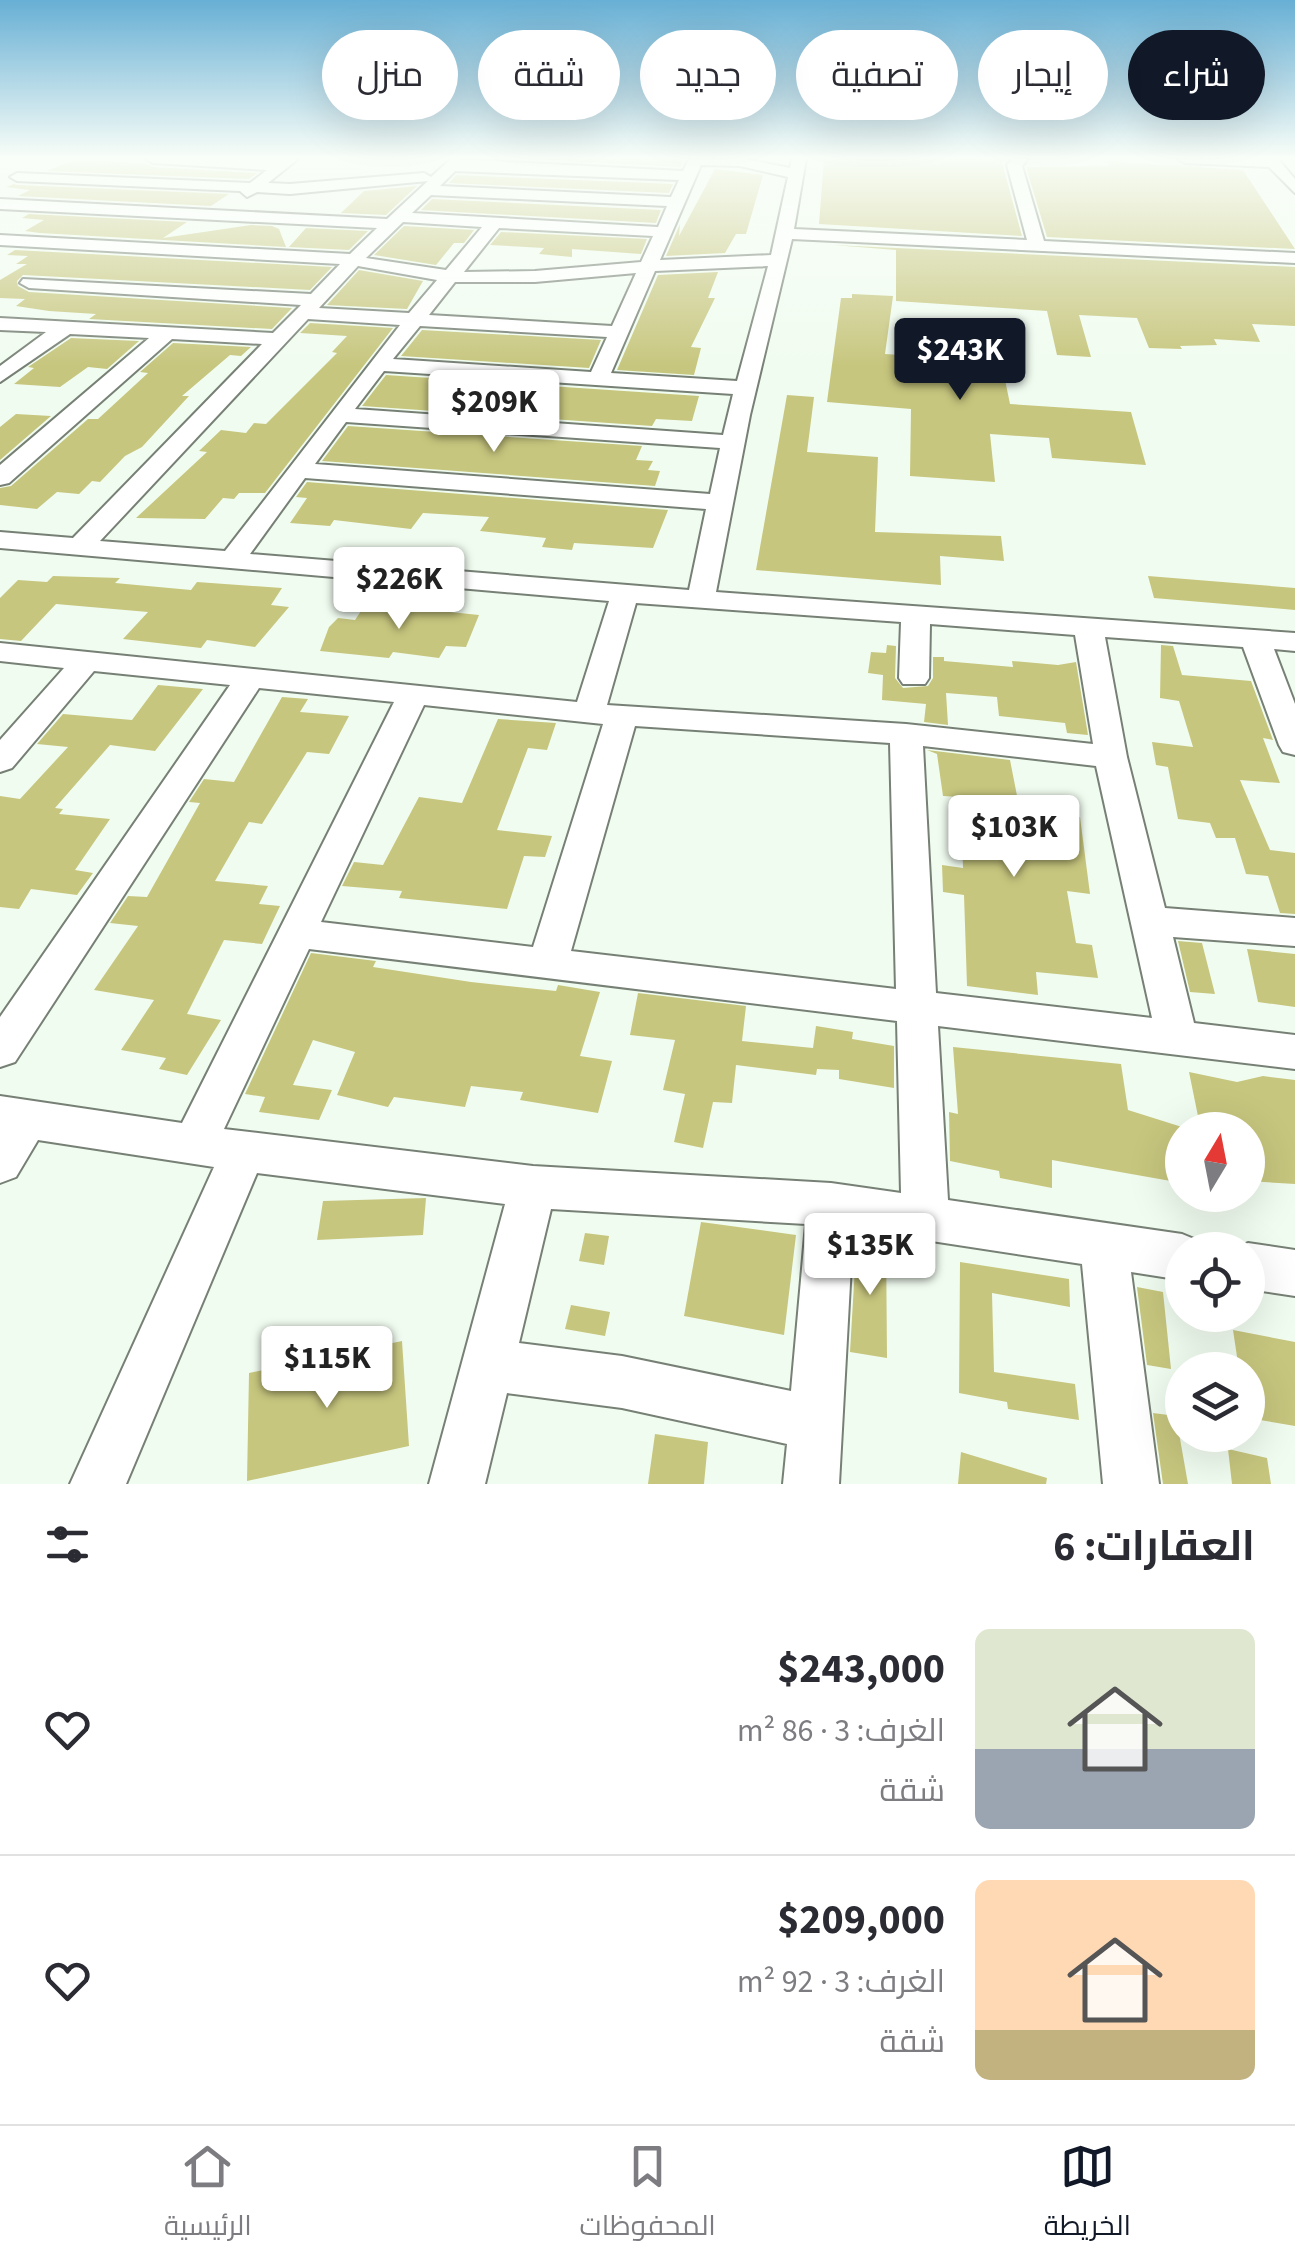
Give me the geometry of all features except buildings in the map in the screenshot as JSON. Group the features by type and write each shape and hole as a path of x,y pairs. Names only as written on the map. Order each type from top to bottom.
{"street":[{"path":"124,228 22,288 312,306 416,320 618,332"},
{"path":"80,546 387,228"},
{"path":"232,560 378,364 490,228"},
{"path":"601,228 664,232"},
{"path":"598,379 666,228"},
{"path":"702,599 731,442 786,228"},
{"path":"1031,228 1036,246"},
{"path":"785,234 1295,258"},
{"path":"0,240 178,244 354,260 391,270 451,278 542,278 648,266 775,260"},
{"path":"0,324 278,339"},
{"path":"0,376 65,328"},
{"path":"0,478 167,333"},
{"path":"378,364 745,388"},
{"path":"339,415 731,442"},
{"path":"298,470 719,502"},
{"path":"0,568 14,541 625,594 1295,642"},
{"path":"548,962 606,714 625,594"},
{"path":"914,678 916,612"},
{"path":"1088,626 1111,756 1177,1038"},
{"path":"1256,639 1295,746"},
{"path":"0,652 606,714 906,734 1111,756"},
{"path":"0,761 86,661"},
{"path":"0,1050 250,679"},
{"path":"98,1484 299,934 413,695"},
{"path":"906,734 924,1219"},
{"path":"1150,921 1295,932"},
{"path":"299,934 1295,1052"},
{"path":"0,1162 13,1118 533,1187 832,1204 1165,1255"},
{"path":"457,1484 533,1187"},
{"path":"811,1484 832,1204"},
{"path":"1104,1246 1131,1484"},
{"path":"1265,1269 1295,1273"},
{"path":"487,1365 622,1382 816,1423"}]}
